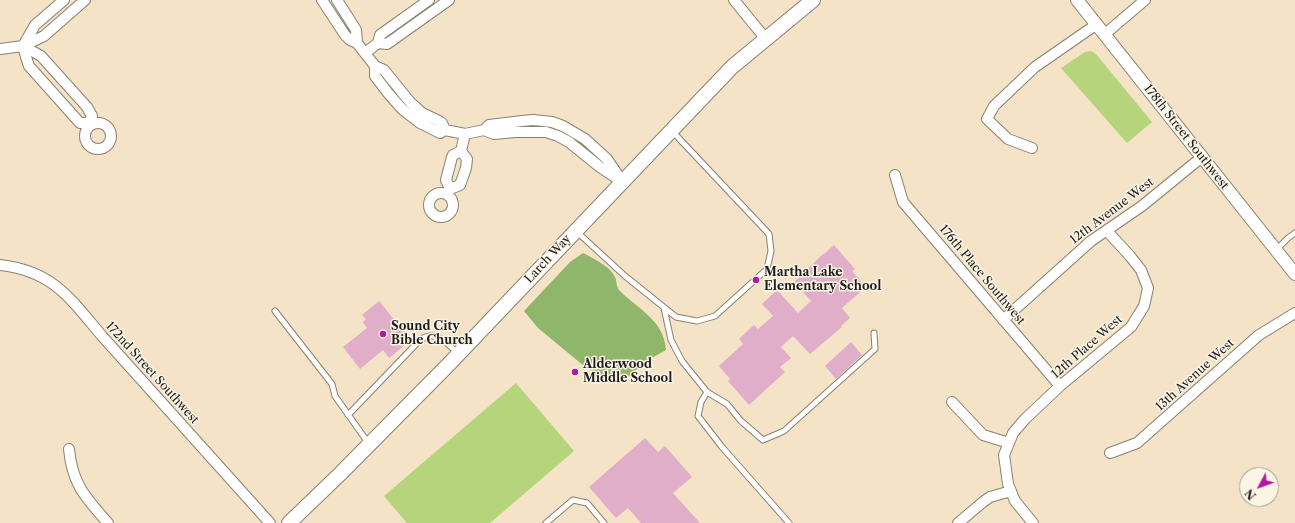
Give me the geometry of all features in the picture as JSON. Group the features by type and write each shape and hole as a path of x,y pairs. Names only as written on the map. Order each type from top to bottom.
{"main road":[{"name":"Larch Way","path":"289,523 459,354 732,67 812,0"}],"street":[{"path":"23,46 41,56 88,107 92,116 90,124 80,123 30,66 23,46 35,25 64,0"},
{"path":"0,49 23,46 44,36 85,0"},
{"path":"322,0 345,35 350,40 357,43 375,66 384,70 410,102 422,113 442,123 445,130 465,134 484,130 494,134 514,132 546,132 569,142 600,167 622,181"},
{"path":"337,0 356,30 357,43"},
{"path":"365,53 378,43 380,35 429,0"},
{"path":"378,43 387,44 450,0"},
{"path":"734,0 765,38"},
{"name":"178th Street Southwest","path":"1077,0 1295,274"},
{"path":"1104,34 1145,0"},
{"path":"1032,148 1008,139 987,120 994,106 1035,67 1097,24"},
{"path":"461,151 465,134"},
{"path":"461,151 467,159 466,168 460,185 449,192 446,180 452,157 461,151"},
{"name":"12th Avenue West","path":"1003,320 1091,241 1142,206 1202,157"},
{"name":"176th Place Southwest","path":"895,175 903,202 1060,386"},
{"name":"12th Place West","path":"1011,491 1008,484 1004,455 1014,433 1025,419 1060,386 1131,327 1144,306 1148,288 1141,270 1107,231"},
{"name":"172nd Street Southwest","path":"0,265 27,270 40,275 54,284 83,313 270,523"},
{"name":"13th Avenue West","path":"1110,453 1138,443 1259,335 1295,313"},
{"path":"952,402 982,435 1009,443"},
{"path":"69,449 72,468 79,487 85,497 108,523"},
{"path":"958,523 990,497 1011,491 1015,501 1030,522"}],"lane":[{"path":"576,230 625,276 676,317 697,321 715,316 767,269 771,251 769,234 671,130"},
{"path":"1276,250 1295,233"},
{"path":"664,308 672,340 682,361 707,392 728,404 741,421 763,440 784,431 875,349 874,333"},
{"path":"275,312 332,384 335,396 370,444"},
{"path":"348,415 408,352 426,336 433,335 441,339 459,354"},
{"path":"707,392 701,402 698,416 722,447 788,523"},
{"path":"546,523 573,500 587,503 604,523"}],"green space":[{"path":"1091,51 1096,54 1152,122 1127,143 1061,68 1085,52"},
{"path":"583,253 601,263 613,273 619,290 656,323 664,340 666,350 650,359 620,383 605,379 584,366 538,328 524,311 570,262"},
{"path":"516,383 574,451 490,523 407,523 384,496"}],"building":[{"path":"834,245 855,269 852,271 866,287 842,308 850,318 841,326 842,327 810,354 793,336 781,347 791,358 780,367 785,372 749,405 728,381 730,379 719,366 743,344 739,339 754,325 758,329 773,316 762,304 777,290 798,313 811,301 794,282"},
{"name":"Sound City Bible Church","path":"379,301 411,340 389,358 383,350 360,369 343,347 367,328 363,322 366,319 362,315"},
{"path":"851,342 862,355 836,379 825,366"},
{"path":"645,438 658,452 665,446 692,477 673,493 700,523 641,523 628,508 616,518 589,487"}],"place":[{"name":"Martha Lake Elementary School","path":"756,280"},
{"name":"Sound City Bible Church","path":"383,334"},
{"name":"Alderwood Middle School","path":"575,372"}]}
